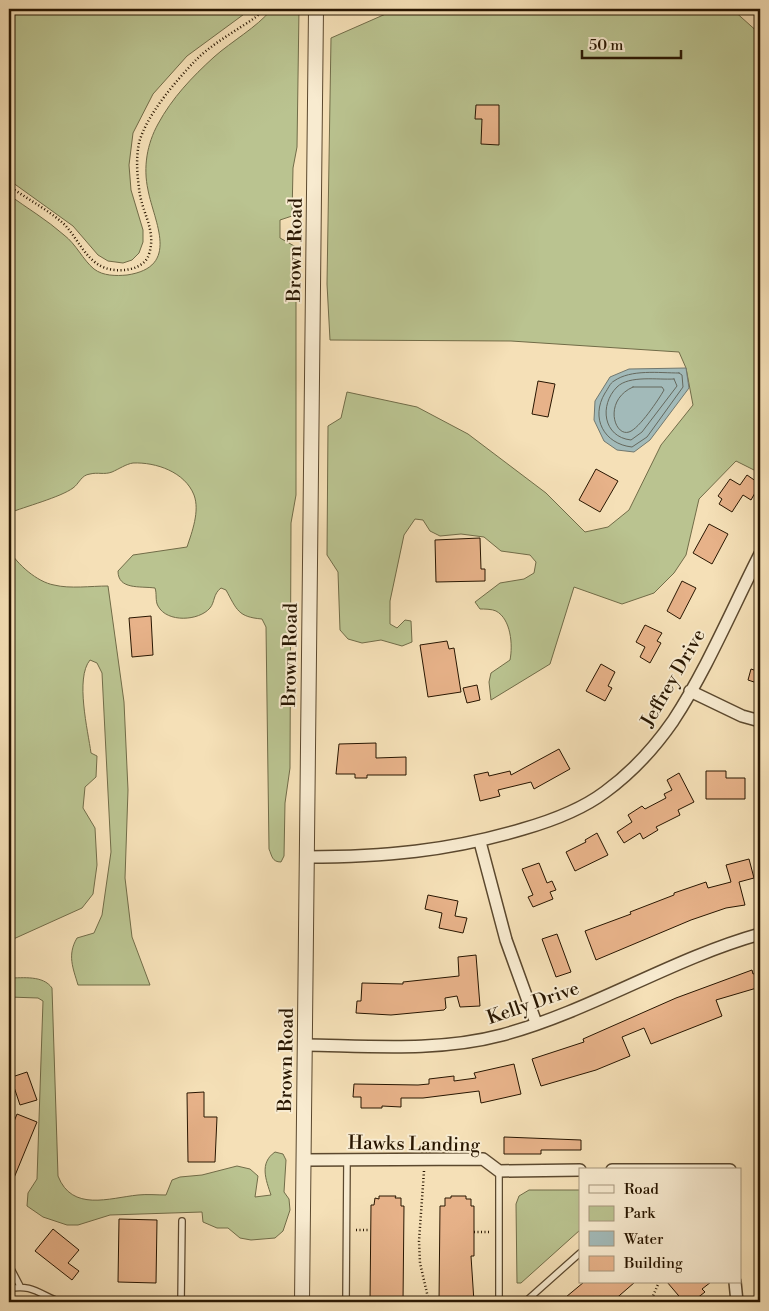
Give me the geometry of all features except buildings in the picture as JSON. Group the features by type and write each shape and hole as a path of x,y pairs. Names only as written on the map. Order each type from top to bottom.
{"street":[{"name":"Brown Road","path":"302,1302 316,9"},
{"name":"Jeffrey Drive","path":"307,857 373,857 480,842 554,820 605,793 643,759 672,722 690,692 760,554"},
{"path":"690,692 742,716 760,721"},
{"path":"480,842 506,940 536,1023"},
{"name":"Kelly Drive","path":"305,1045 390,1047 448,1044 501,1035 536,1023 718,946 760,934"},
{"name":"Hawks Landing","path":"304,1160 483,1160 500,1171 579,1170"},
{"path":"735,1284 737,1302"}],"lane":[{"path":"346,1302 347,1160"},
{"path":"499,1302 500,1171"},
{"path":"181,1302 182,1221"},
{"path":"525,1302 579,1254"},
{"path":"9,1265 20,1286"},
{"path":"9,1288 20,1286 32,1288 60,1302"}],"path":[{"path":"9,186 64,225 90,258 100,266 112,270 138,267 149,257 152,243 150,226 139,193 137,166 140,142 143,135 158,106 195,61 256,17 264,9"},
{"path":"416,1302 429,1302 422,1269 419,1241 423,1160"},
{"path":"346,1230 370,1230"},
{"path":"474,1232 499,1232"},
{"path":"645,1302 653,1296 658,1284"},
{"path":"346,1302 370,1301"}],"green space":[{"path":"9,9 251,9 187,56 153,94 133,133 129,165 131,190 143,230 143,242 139,253 132,260 123,263 108,261 98,255 73,226 9,180"},
{"path":"272,9 299,9 297,147 293,168 292,216 280,220 280,238 296,247 296,495 291,523 290,768 285,803 284,856 281,862 274,860 269,849 266,627 262,619 248,616 239,611 226,590 221,588 212,606 205,612 191,618 176,618 162,612 158,606 155,588 131,586 119,577 118,571 133,555 187,547 195,521 196,508 196,501 190,487 184,480 169,470 151,464 133,463 109,473 87,475 67,491 9,513 9,195 51,224 98,271 105,274 127,275 144,270 154,263 159,253 160,242 148,190 146,164 154,132 170,105 190,80 214,57 259,22"},
{"path":"397,9 732,9 760,34 760,473 736,461 699,499 686,555 674,573 654,593 622,604 574,587 550,664 491,700 489,682 491,673 510,660 510,633 501,615 494,610 480,609 475,602 500,583 524,579 534,573 536,562 530,555 501,551 484,537 461,534 440,536 430,531 423,520 415,519 404,535 390,601 390,624 397,628 405,620 411,621 412,642 402,646 381,640 362,643 348,639 340,630 338,572 327,555 328,426 341,418 347,392 417,407 468,434 546,493 585,532 608,527 629,510 661,445 693,405 686,368 679,352 511,341 330,340 327,284 331,38"},
{"path":"9,550 28,572 48,583 67,587 108,586 124,702 128,790 125,878 132,937 150,985 78,985 73,967 72,950 77,938 94,933 102,915 111,852 102,673 97,663 90,660 83,679 83,692 85,719 91,753 97,756 96,777 85,787 83,808 95,828 97,865 93,894 82,908 9,941"},
{"path":"9,978 38,979 52,988 58,1176 64,1187 72,1195 82,1199 104,1200 141,1195 166,1195 172,1180 237,1166 250,1169 258,1176 255,1197 271,1195 265,1166 270,1156 275,1152 283,1154 286,1160 284,1192 289,1199 290,1210 283,1231 275,1238 251,1240 240,1238 228,1228 217,1228 203,1222 202,1212 110,1215 78,1225 67,1225 43,1217 27,1206 28,1193 37,1179 43,1001 38,998 9,997"},
{"path":"529,1190 579,1190 579,1231 521,1283 517,1283 516,1204 519,1196"}],"water":[{"path":"686,368 689,388 650,440 634,452 617,450 604,441 594,420 595,401 610,377 629,369"}]}
